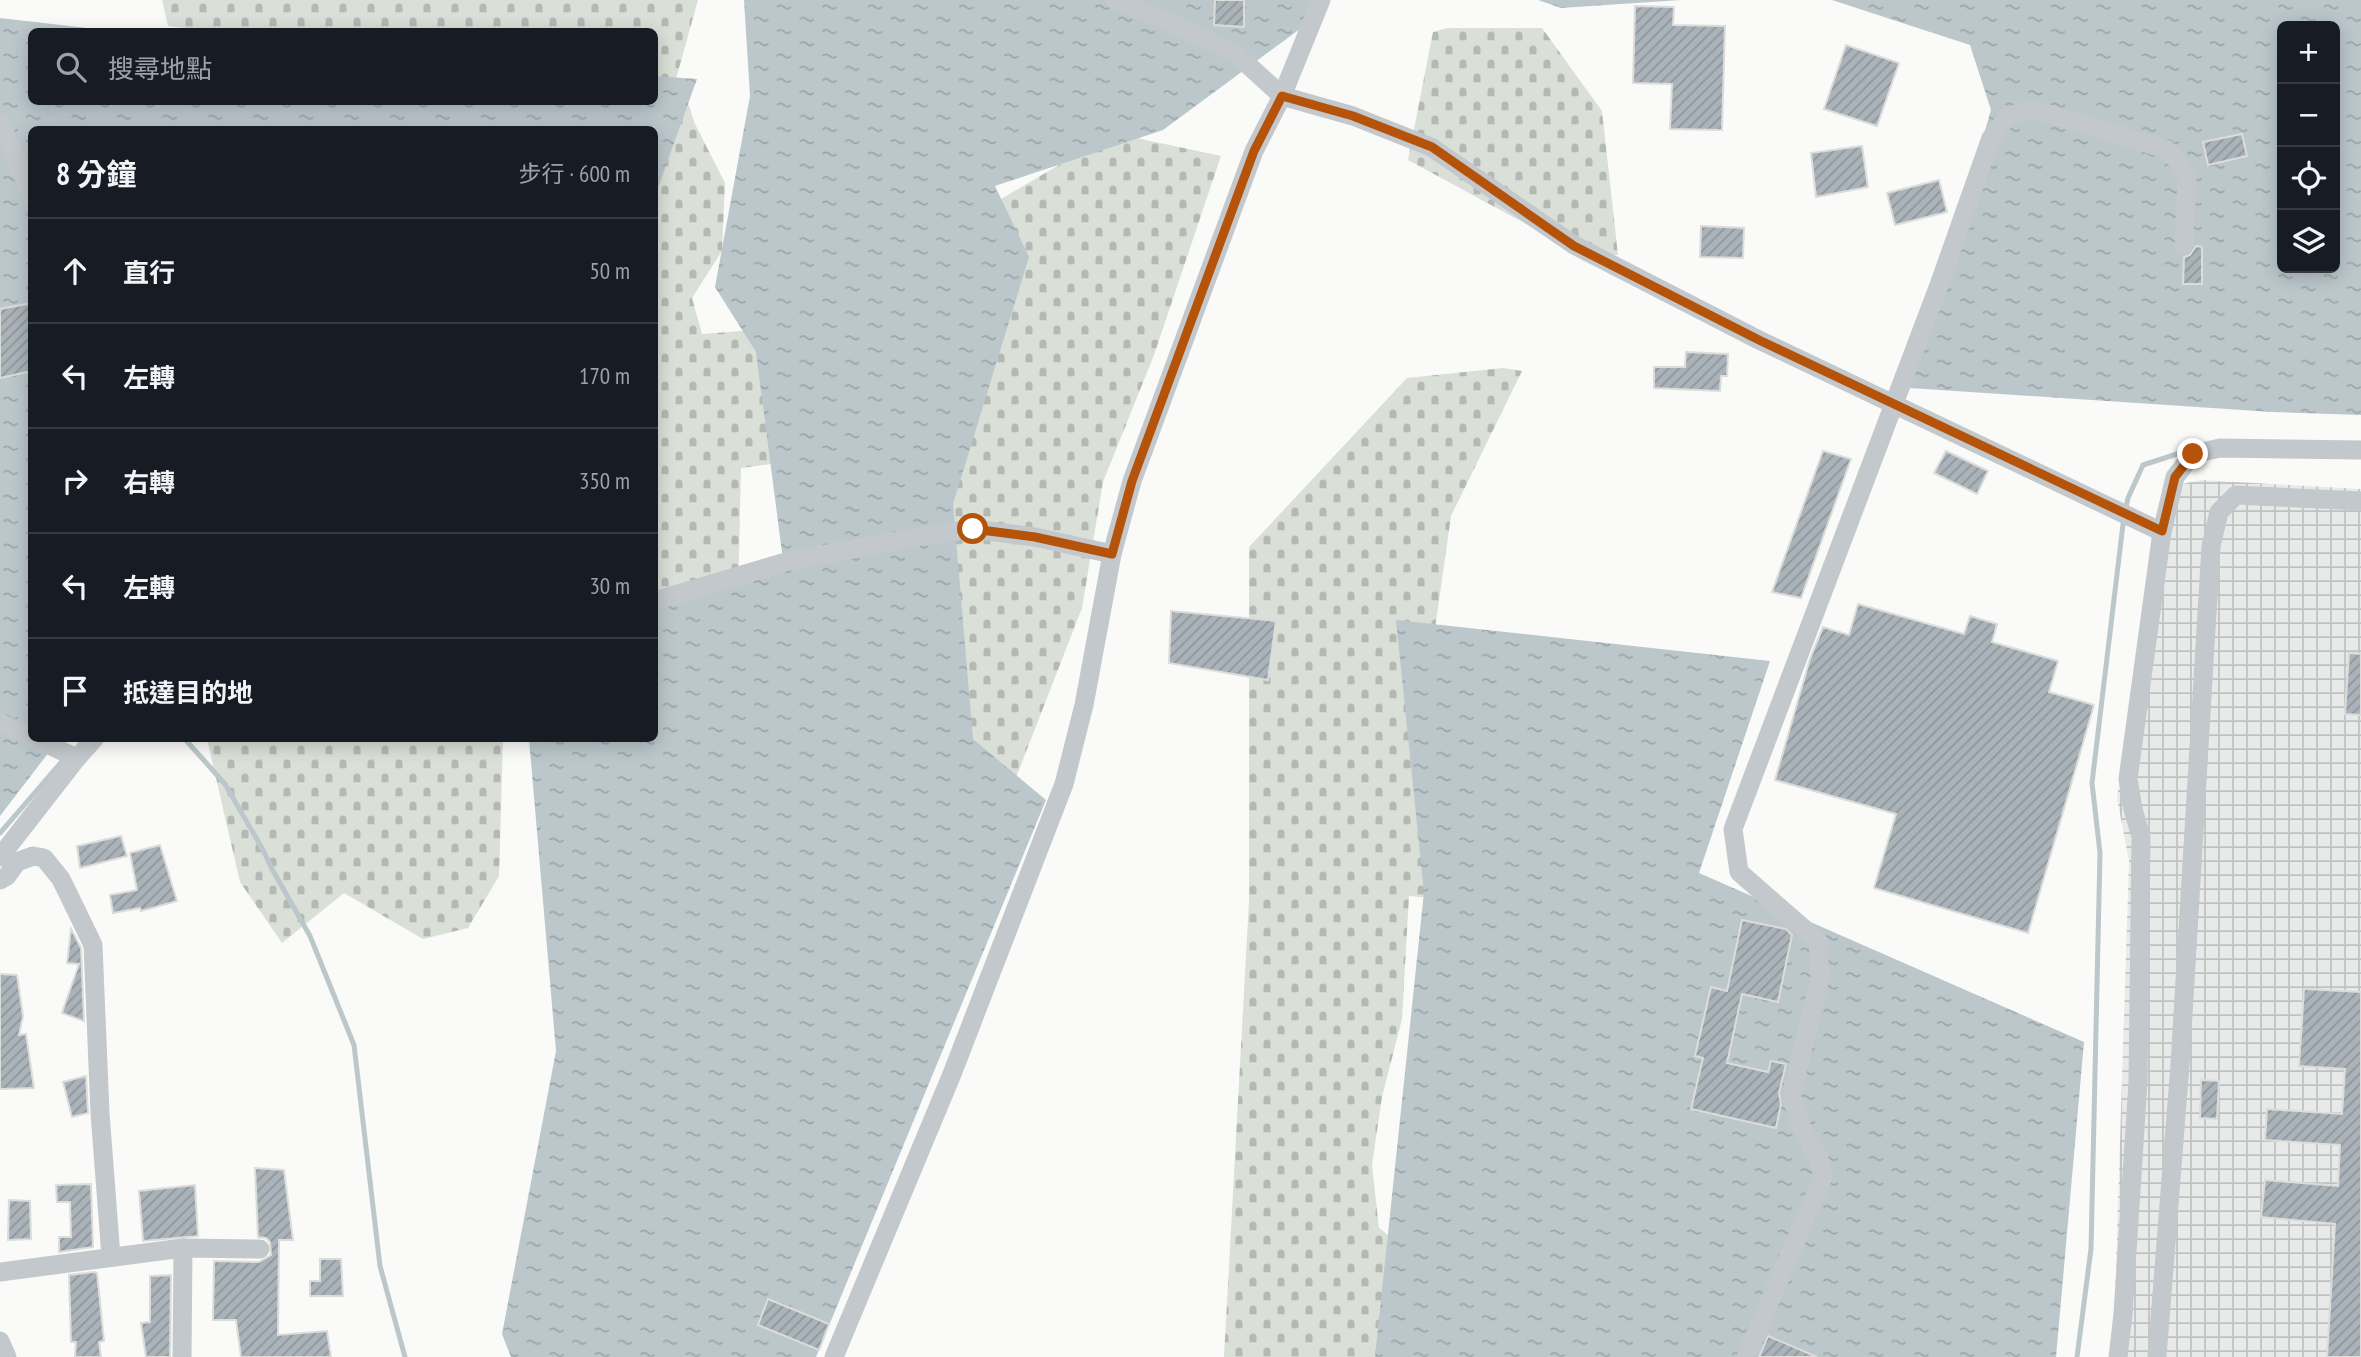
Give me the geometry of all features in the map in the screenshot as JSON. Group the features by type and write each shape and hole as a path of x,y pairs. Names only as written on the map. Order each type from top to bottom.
{"street":[{"path":"1115,0 1236,54 1282,96 1353,116 1432,147 1574,246 1746,333 2162,531"},
{"path":"834,1357 952,1074 1064,784 1084,705 1112,554 1132,481 1254,151 1282,96 1321,0"},
{"path":"1746,1357 1823,1177 1819,1158 1804,1133 1791,1096 1820,978 1818,941 1739,872 1733,829 1992,138 2007,117 2032,109 2166,149 2178,161 2187,177 2184,245"},
{"path":"0,122 28,187"},
{"path":"2118,1357 2138,1082 2141,837 2128,779 2162,531 2175,477 2193,454 2220,447 2361,450"},
{"path":"2157,1357 2180,1065 2211,546 2219,512 2236,495 2361,501"},
{"path":"658,600 789,561 973,529 1035,537 1112,554"},
{"path":"0,723 28,736"},
{"path":"42,742 77,758"},
{"path":"0,857 91,742"},
{"path":"0,880 7,876 17,862 33,856 44,858 61,879 93,945 100,1114 111,1257"},
{"path":"182,1357 183,1248"},
{"path":"0,1272 183,1248 260,1248"},
{"path":"0,1341 7,1357"}],"shaded area":[{"path":"2201,480 2361,489 2361,1357 2110,1357 2114,1330 2129,861 2117,798 2168,487"}],"green space":[{"path":"162,0 698,0 674,86 682,86 695,124 725,183 722,251 692,298 702,334 934,316 984,209 1113,133 1221,156 1154,355 1103,482 1082,608 1001,816 936,698 892,449 741,468 738,596 658,624 658,126 654,126 654,105 658,105 658,28 168,26"},
{"path":"1447,28 1542,28 1602,111 1618,255 1581,254 1408,160 1433,32"},
{"path":"1503,368 1522,371 1451,516 1427,685 1466,901 1409,896 1402,1019 1382,1097 1372,1165 1379,1228 1411,1253 1380,1357 1224,1357 1249,901 1249,547 1407,378"},
{"path":"208,742 503,742 499,876 468,928 423,939 344,893 282,943 240,882"}],"water":[{"path":"744,0 1315,0 1304,26 1163,130 995,186 1029,257 953,504 973,739 1046,800 816,1357 511,1357 502,1334 556,1051 529,742 658,742 658,607 783,560 756,352 715,287 750,96"},
{"path":"1538,0 1681,0 1561,8"},
{"path":"1832,0 2361,0 2361,415 2272,412 1910,388 1991,110 1970,45"},
{"path":"0,18 87,28 28,28 28,105 658,105 658,76 697,79 658,188 658,126 28,126 28,742 57,742 0,816"},
{"path":"1396,620 1770,661 1699,873 2084,1042 2056,1357 1375,1357 1424,892"}],"building":[{"path":"1215,0 1244,0 1244,27 1214,25"},
{"path":"1635,6 1674,7 1673,25 1725,26 1722,130 1670,129 1672,84 1633,83"},
{"path":"1846,45 1899,63 1877,126 1824,109"},
{"path":"2242,134 2247,156 2208,165 2203,142"},
{"path":"1862,146 1868,187 1816,197 1811,153"},
{"path":"1939,180 1947,212 1895,225 1887,193"},
{"path":"1701,226 1744,228 1743,258 1700,257"},
{"path":"2196,246 2202,247 2202,284 2183,284 2184,257 2190,255"},
{"path":"28,304 28,372 0,378 0,309"},
{"path":"1686,352 1728,354 1727,376 1721,376 1720,391 1654,388 1654,367 1685,367"},
{"path":"1823,451 1851,459 1801,598 1772,592"},
{"path":"1946,451 1988,471 1977,494 1934,473"},
{"path":"1858,604 1964,634 1970,616 1997,624 1992,642 2058,661 2049,692 2094,705 2028,933 1874,888 1896,814 1775,780 1810,659 1823,627 1849,635"},
{"path":"1171,611 1276,621 1268,680 1169,663"},
{"path":"2349,653 2361,654 2361,715 2345,714"},
{"path":"121,836 127,856 80,868 77,846"},
{"path":"160,845 177,901 141,911 140,908 113,913 110,895 137,890 130,853"},
{"path":"1742,920 1786,929 1792,935 1778,1002 1742,994 1727,1063 1768,1072 1771,1061 1786,1064 1779,1093 1781,1104 1776,1128 1691,1109 1703,1058 1695,1056 1711,987 1727,991"},
{"path":"71,929 81,948 84,1021 62,1013 79,964 67,963"},
{"path":"0,974 17,975 23,1016 19,1035 26,1034 34,1088 0,1089"},
{"path":"2304,989 2361,992 2361,1357 2327,1357 2335,1224 2261,1217 2265,1180 2338,1186 2340,1145 2265,1140 2267,1109 2342,1114 2345,1069 2299,1066"},
{"path":"86,1076 88,1113 72,1117 63,1082"},
{"path":"2201,1080 2219,1081 2217,1119 2200,1118"},
{"path":"255,1168 284,1170 293,1240 279,1240 278,1335 327,1331 331,1357 241,1357 236,1320 213,1320 214,1261 259,1262 271,1255 270,1242 266,1238 258,1237"},
{"path":"91,1184 93,1247 59,1252 59,1237 71,1237 70,1202 57,1202 56,1185"},
{"path":"195,1185 198,1236 143,1241 139,1191"},
{"path":"9,1200 30,1201 31,1239 8,1240"},
{"path":"320,1259 341,1259 343,1296 310,1296 310,1281 320,1281"},
{"path":"97,1273 104,1341 99,1342 101,1357 75,1357 76,1342 71,1342 69,1275"},
{"path":"171,1275 170,1357 146,1357 141,1323 150,1322 150,1276"},
{"path":"768,1299 829,1324 819,1350 758,1325"},
{"path":"1768,1336 1817,1357 1759,1357"}],"waterway":[{"path":"2077,1357 2091,1249 2100,853 2092,783 2124,516 2128,498 2143,465 2186,453"},
{"path":"188,742 225,784 263,850 310,936 354,1045 380,1266 405,1357"},
{"path":"0,833 64,759"}],"route":[{"path":"973,529 1035,537 1112,554 1132,481 1254,151 1282,96 1353,116 1432,147 1574,246 1759,340 2162,531 2175,477 2193,454"}]}
